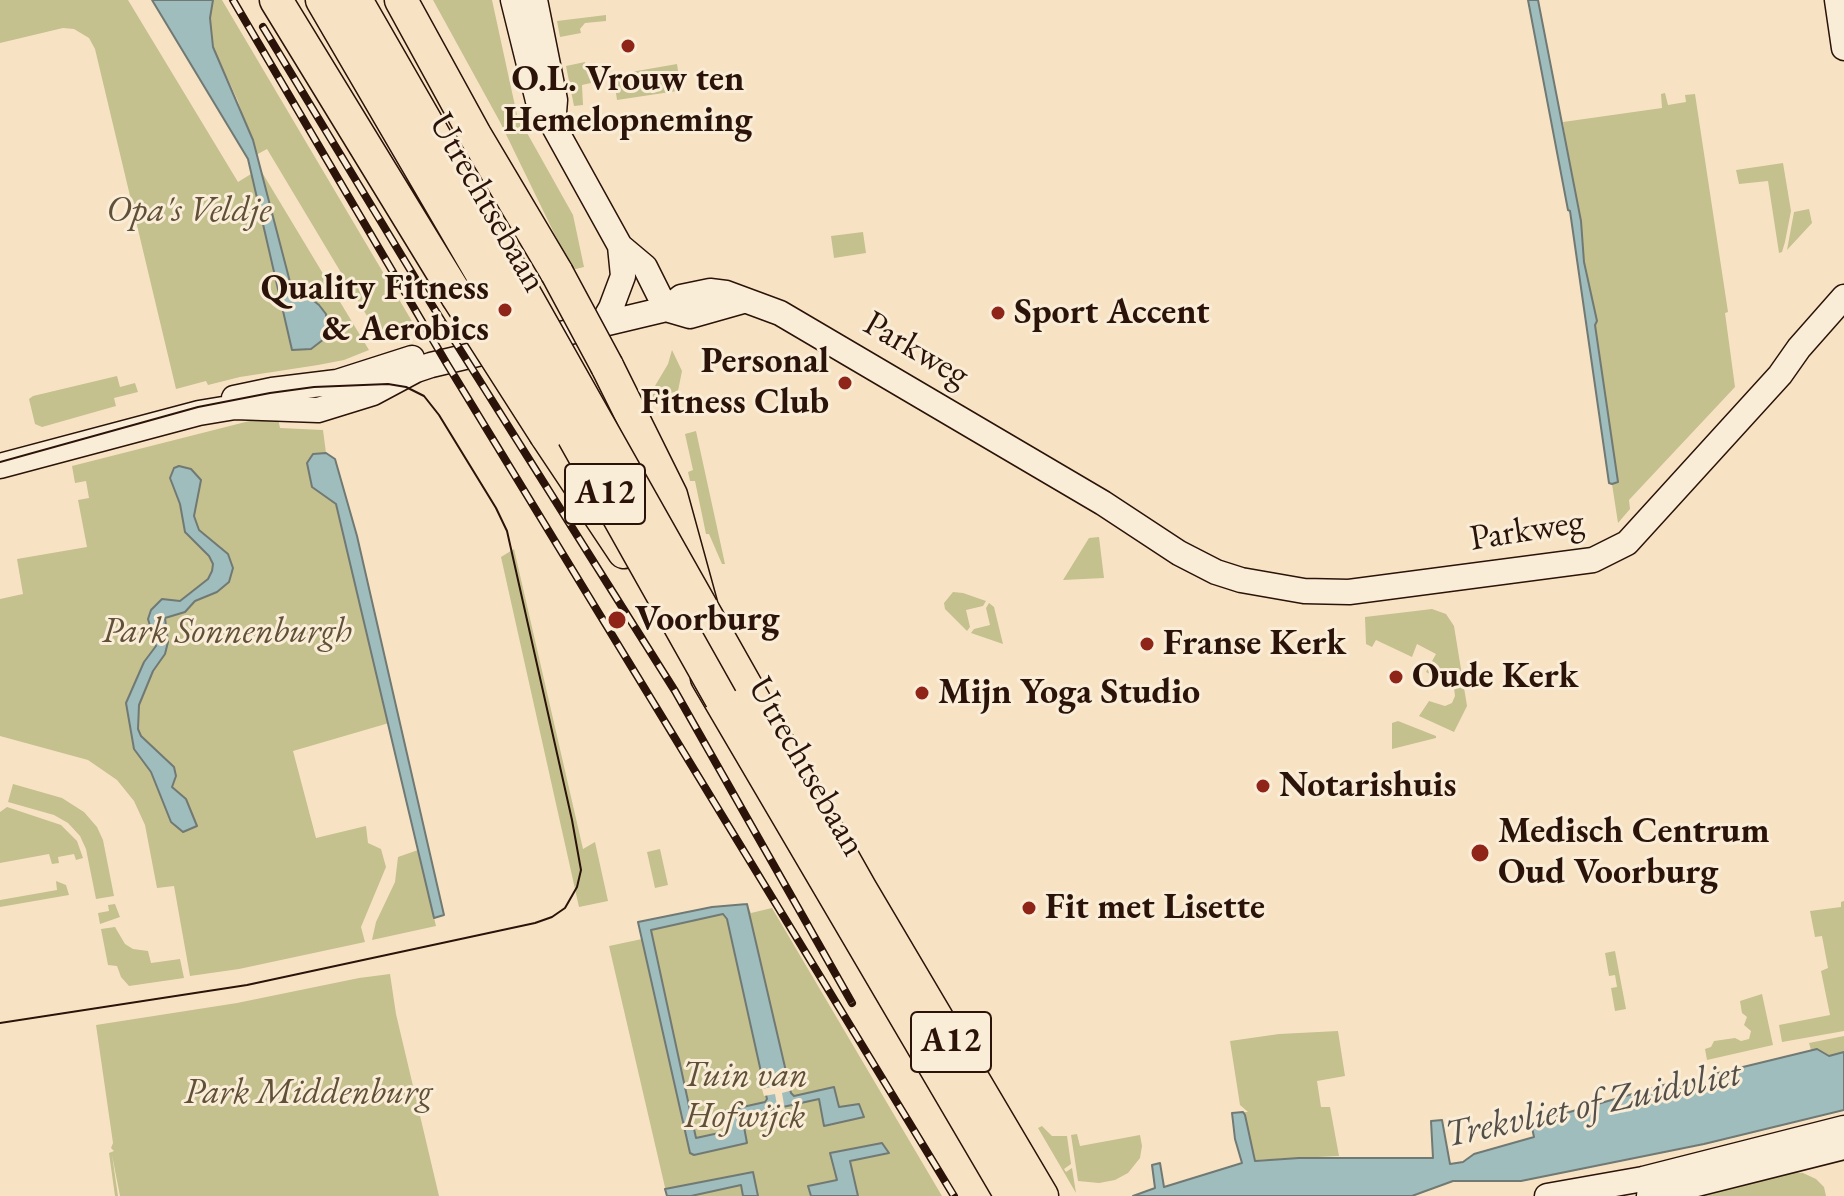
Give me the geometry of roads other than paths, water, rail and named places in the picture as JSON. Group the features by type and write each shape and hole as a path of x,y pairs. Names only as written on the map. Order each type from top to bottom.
{"highway":[{"name":"A12","path":"276,0 457,296 721,699"},
{"name":"A12","path":"401,0 475,135 557,273 671,495 702,608"},
{"name":"Utrechtsebaan","path":"345,10 504,285 702,608 846,891 1011,1196"},
{"name":"Utrechtsebaan","path":"504,285 721,699 1042,1196"}],"street":[{"path":"513,0 540,109 553,125 621,255 623,276 603,322"},
{"path":"535,0 555,100 553,125"},
{"path":"1837,0 1844,48"},
{"path":"621,255 645,267 658,311"},
{"name":"Parkweg","path":"0,466 199,413 235,407 318,410 373,393 416,370 499,347 658,311 690,316 743,301 761,304 780,313 1131,520 1243,572 1257,582 1304,591 1349,592 1565,565 1608,555 1635,535 1780,375 1799,348 1844,297"},
{"name":"Parkweg","path":"1780,375 1804,362 1844,320"},
{"path":"1547,1196 1643,1179 1844,1128"},
{"path":"1649,1196 1844,1147"}],"water":[{"path":"152,0 213,0 210,18 213,47 253,140 290,282 326,314 324,339 311,349 292,350 248,159"},
{"path":"1528,0 1538,0 1581,221 1584,262 1597,321 1595,325 1618,482 1612,484 1609,483 1570,211"},
{"path":"326,453 335,459 357,536 444,915 434,918 336,504 312,487 307,463 313,454"},
{"path":"174,468 191,469 201,480 194,516 199,530 228,554 233,568 229,582 217,592 195,601 185,612 165,618 168,642 165,654 153,671 139,705 138,729 141,736 174,767 176,776 172,787 186,799 197,826 183,832 171,822 151,772 134,749 126,703 144,662 156,646 148,619 151,610 162,599 180,601 208,579 212,571 209,556 185,532 180,504 170,478"},
{"path":"747,904 791,1093 794,1096 834,1087 839,1107 859,1104 864,1117 824,1126 819,1099 742,1116 747,1143 694,1155 690,1153 638,922 712,907","holes":["723,914 727,919 767,1099 725,1111 728,1131 696,1138 651,930"]},
{"path":"1817,1049 1829,1056 1844,1052 1844,1110 1704,1144 1521,1181 1453,1181 1412,1196 1133,1196 1155,1188 1152,1165 1160,1163 1164,1187 1242,1163 1232,1113 1243,1112 1245,1115 1255,1161 1433,1158 1431,1121 1442,1120 1450,1164 1534,1137 1531,1123 1678,1081 1681,1090 1711,1084 1710,1075"},
{"path":"882,1143 889,1153 850,1161 858,1196 811,1196 808,1186 837,1180 830,1153"},
{"path":"753,1172 758,1196 743,1196 741,1185 691,1196 667,1196 665,1189"}],"tram line":[{"path":"0,462 198,407 270,393 314,387 388,384 406,387 424,396 439,415 507,531 581,870 577,887 565,908 535,923 247,985 0,1023"}],"railway":[{"path":"233,0 447,364 954,1196"},
{"path":"263,27 420,286 675,691 852,1003"}],"place":[{"name":"O.L. Vrouw ten Hemelopneming","path":"628,46"},
{"name":"Quality Fitness & Aerobics","path":"505,310"},
{"name":"Sport Accent","path":"998,313"},
{"name":"Personal Fitness Club","path":"845,383"},
{"name":"Voorburg","path":"617,620"},
{"name":"Franse Kerk","path":"1147,644"},
{"name":"Oude Kerk","path":"1396,677"},
{"name":"Mijn Yoga Studio","path":"922,693"},
{"name":"Notarishuis","path":"1263,786"},
{"name":"Medisch Centrum Oud Voorburg","path":"1480,853"},
{"name":"Fit met Lisette","path":"1029,908"}],"park label":[{"name":"Opa's Veldje","path":"189,211"},
{"name":"Park Sonnenburgh","path":"227,632"},
{"name":"Park Middenburg","path":"308,1093"},
{"name":"Tuin van Hofwijck","path":"745,1096"}],"water label":[{"name":"Trekvliet of Zuidvliet","path":"1593,1105"}]}
